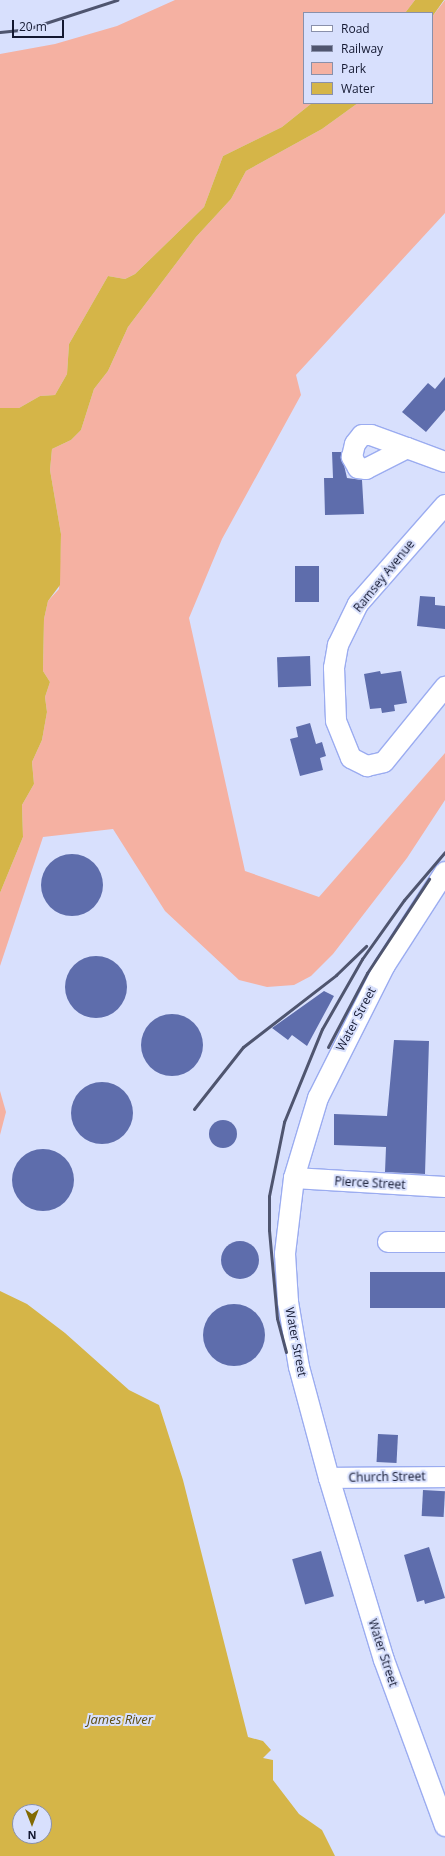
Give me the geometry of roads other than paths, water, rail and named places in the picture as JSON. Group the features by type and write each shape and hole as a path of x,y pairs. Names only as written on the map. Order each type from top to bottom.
{"street":[{"path":"407,448 445,462"},
{"name":"Ramsey Avenue","path":"445,505 358,604 338,645 334,668 336,722 351,758 367,766 384,762 445,687"},
{"name":"Water Street","path":"445,872 385,965 333,1064 306,1134 294,1178 285,1254 288,1302 299,1367 329,1478 384,1660 445,1826"},
{"name":"Pierce Street","path":"294,1178 445,1187"},
{"path":"388,1242 445,1242"},
{"name":"Church Street","path":"329,1478 445,1477"}],"water":[{"path":"415,0 444,0 433,16 433,12 406,12"},
{"path":"311,104 357,104 322,129 246,171 231,199 196,237 128,327 108,371 94,389 81,430 71,440 52,449 50,470 61,534 60,585 48,601 44,619 43,671 50,682 45,697 47,712 42,740 32,762 34,784 22,805 23,837 0,893 0,408 19,408 40,396 55,395 67,374 69,344 108,276 125,279 135,274 204,207 223,156 282,127"},
{"name":"James River","path":"0,1291 27,1304 65,1333 129,1390 159,1405 183,1480 248,1737 263,1741 271,1750 263,1758 273,1760 273,1780 299,1814 322,1830 335,1856 0,1856"}],"railway":[{"path":"0,32 27,29 117,0"},
{"path":"286,1352 277,1318 269,1230 269,1196 284,1122 322,1029 362,959 404,900 445,852"},
{"path":"328,1047 367,973 429,879"},
{"path":"194,1109 243,1047 336,975 366,946"}]}
